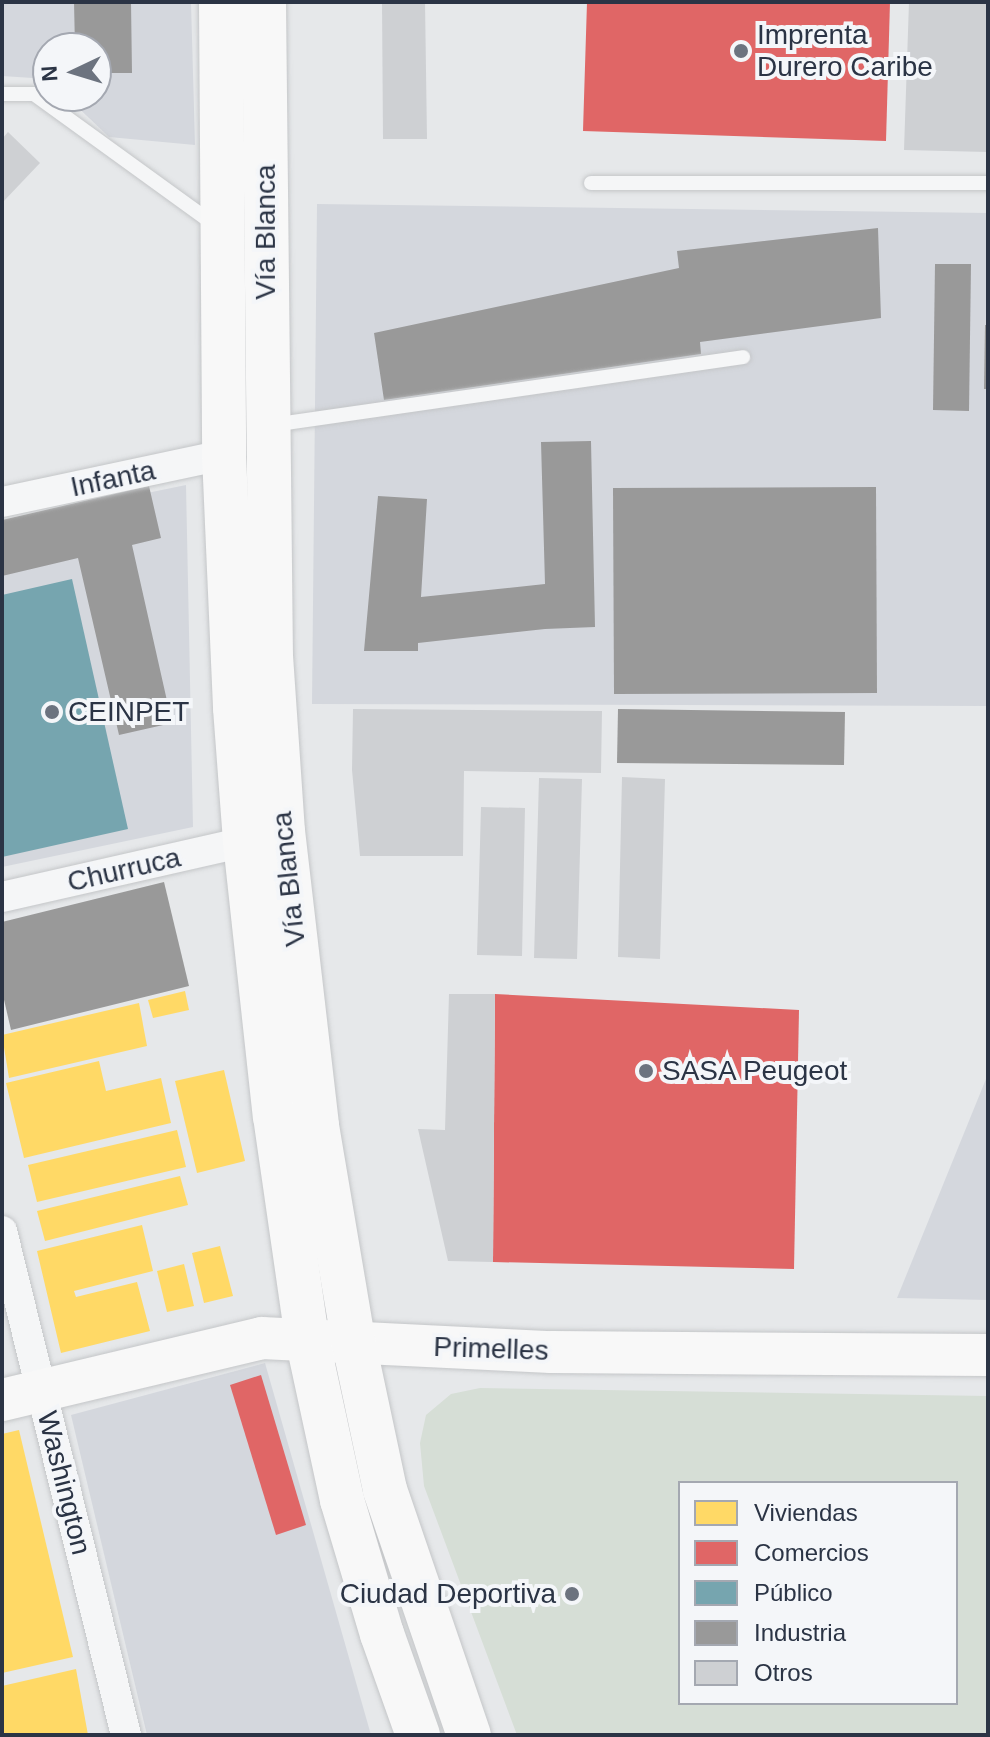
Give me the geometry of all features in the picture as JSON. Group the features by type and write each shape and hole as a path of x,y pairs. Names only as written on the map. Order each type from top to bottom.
{"main road":[{"name":"Vía Blanca","path":"221,2 224,455 245,842 275,1116 307,1338 342,1500 382,1634 418,1735"},
{"name":"Vía Blanca","path":"264,2 266,426 271,656 283,831 317,1126 354,1344 385,1490 469,1735"},
{"name":"Primelles","path":"22,1396 262,1338 551,1352 988,1355"}],"street":[{"name":"Infanta","path":"2,502 224,455"},
{"name":"Churruca","path":"2,897 245,842"},
{"name":"Washington","path":"2,1231 22,1396 126,1735"}],"lane":[{"path":"2,94 34,94 222,230"},
{"path":"591,183 988,183"},
{"path":"266,426 743,357"}],"shaded area":[{"path":"2,2 191,2 195,145 109,137 83,112 112,112 112,32 32,32 32,78 2,76"},
{"path":"317,204 988,213 988,706 312,704"},
{"path":"186,485 193,827 2,867 2,523"},
{"path":"988,1074 988,1300 897,1298"},
{"path":"265,1363 371,1735 147,1735 71,1415"},
{"name":"Ciudad Deportiva","path":"480,1388 988,1396 988,1735 517,1735 424,1486 420,1443 426,1415 451,1394"}],"building: Viviendas":[{"path":"185,991 189,1010 153,1018 148,1000"},
{"path":"139,1003 147,1046 9,1078 2,1035"},
{"path":"99,1061 106,1091 161,1078 171,1123 24,1158 6,1083"},
{"path":"224,1070 245,1161 197,1173 175,1081"},
{"path":"177,1130 186,1167 37,1202 28,1165"},
{"path":"180,1176 188,1205 45,1241 37,1211"},
{"path":"142,1225 153,1271 74,1291 76,1297 137,1282 150,1331 61,1353 37,1251"},
{"path":"220,1246 233,1296 204,1303 192,1253"},
{"path":"184,1264 194,1306 167,1312 157,1271"},
{"path":"19,1430 73,1657 2,1673 2,1434"},
{"path":"76,1669 88,1735 2,1735 2,1686"}],"building: Comercios":[{"path":"587,2 890,2 886,141 583,131"},
{"name":"SASA Peugeot","path":"495,994 799,1010 794,1269 493,1262"},
{"path":"261,1375 306,1525 276,1535 230,1385"}],"building: Público":[{"name":"CEINPET","path":"72,579 128,829 2,857 2,595"}],"building: Industria":[{"path":"74,2 131,2 132,73 112,73 112,32 75,32"},
{"path":"878,228 881,318 700,342 701,354 384,400 374,333 679,268 677,251"},
{"path":"935,264 971,264 969,411 933,410"},
{"path":"985,325 988,325 988,389 984,389"},
{"path":"591,441 595,627 545,629 418,643 418,651 364,651 378,496 427,499 421,597 545,584 541,442"},
{"path":"149,486 161,538 132,545 172,723 119,735 78,558 2,576 2,520"},
{"path":"876,487 877,693 614,694 613,488"},
{"path":"618,709 845,712 844,765 617,763"},
{"path":"164,882 189,986 11,1030 2,991 2,922"}],"building: Otros":[{"path":"382,2 425,2 427,139 383,139"},
{"path":"909,2 988,2 988,152 904,150"},
{"path":"8,132 40,163 2,203 2,139"},
{"path":"353,709 602,711 601,773 464,771 463,856 360,856 352,770"},
{"path":"622,777 665,779 660,959 618,957"},
{"path":"539,778 582,779 577,959 534,958"},
{"path":"481,807 525,808 522,956 477,955"},
{"path":"449,994 495,994 493,1262 448,1261 418,1129 445,1130"}],"place":[{"name":"Imprenta Durero Caribe","path":"741,51"},
{"name":"CEINPET","path":"52,712"},
{"name":"SASA Peugeot","path":"646,1071"},
{"name":"Ciudad Deportiva","path":"572,1594"}]}
